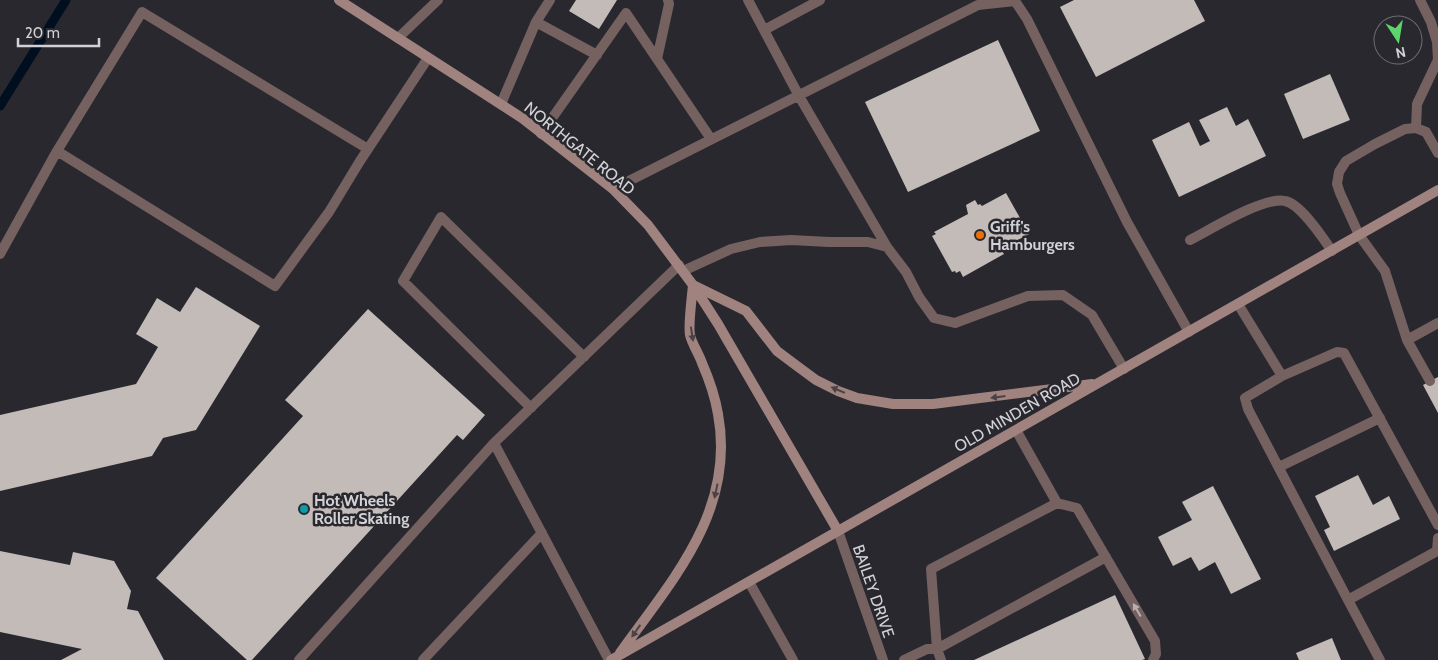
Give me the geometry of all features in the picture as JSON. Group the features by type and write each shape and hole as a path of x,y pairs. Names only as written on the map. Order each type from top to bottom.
{"main road":[{"name":"NORTHGATE ROAD","path":"339,0 353,4 398,38 522,118 613,189 648,225 681,268 718,324 838,531"},
{"name":"OLD MINDEN ROAD","path":"613,659 1438,190"},
{"path":"613,659 687,558 706,523 716,491 721,452 720,434 714,395 690,334 693,285 746,311 777,350 816,380 857,398 893,404 933,404 1098,383"}],"street":[{"path":"398,38 438,0"},
{"path":"501,104 536,22 550,0"},
{"path":"657,59 669,4 668,0"},
{"path":"748,0 799,96 888,247 906,272 919,297 934,318 955,323 1028,296 1063,295 1092,316 1124,369"},
{"path":"764,30 820,0"},
{"path":"613,189 978,5 1015,0 1027,19 1127,222 1189,332"},
{"path":"1416,128 1418,104 1438,60 1437,42 1432,22 1420,0"},
{"path":"0,254 57,151 142,12 368,149"},
{"path":"541,134 626,13 711,139"},
{"path":"536,22 597,55"},
{"path":"57,151 275,286 329,212 428,58"},
{"path":"1430,381 1407,340 1385,271 1359,235 1337,184 1339,172 1346,161 1405,129 1416,128 1426,132 1438,153"},
{"path":"1190,240 1241,213 1268,202 1286,200 1303,212 1332,251"},
{"path":"531,408 404,281 441,217 584,357"},
{"path":"299,660 494,444 584,357 681,268 731,249 760,242 792,240 868,242 888,247"},
{"path":"1238,304 1282,376"},
{"path":"1407,340 1437,327"},
{"path":"1380,660 1248,409 1246,398 1282,376 1337,352 1344,353 1438,525"},
{"path":"1278,467 1380,418"},
{"path":"1016,430 1057,503"},
{"path":"494,444 613,659"},
{"path":"941,660 937,649 931,569 1057,503 1077,508 1155,641 1156,654 1153,660"},
{"name":"BAILEY DRIVE","path":"838,531 883,660"},
{"path":"423,660 542,533"},
{"path":"1348,600 1437,551 1438,538"},
{"path":"904,660 927,649 937,649 1106,557"},
{"path":"749,582 793,660"}],"building":[{"path":"576,0 617,0 599,29 569,11"},
{"path":"1074,0 1194,0 1205,21 1096,77 1060,7"},
{"path":"998,40 1040,131 908,192 865,102"},
{"path":"1330,74 1350,120 1303,139 1284,94"},
{"path":"1227,107 1236,126 1248,119 1266,156 1179,197 1152,140 1189,122 1200,146 1210,141 1199,120"},
{"name":"Griff's Hamburgers","path":"1006,193 1029,234 1001,249 1004,254 963,277 960,271 952,272 932,236 936,234 934,232 968,214 966,205 975,200 978,205 982,206"},
{"path":"196,287 260,326 196,430 163,438 152,456 0,491 0,415 136,384 158,347 136,334 157,298 180,312"},
{"name":"Hot Wheels Roller Skating","path":"368,309 485,415 463,440 457,435 252,660 247,660 156,578 303,416 285,400"},
{"path":"1438,377 1438,413 1423,385"},
{"path":"1358,475 1373,505 1389,496 1400,519 1334,551 1324,530 1330,527 1315,496"},
{"path":"1213,486 1261,579 1231,594 1215,562 1199,571 1191,557 1173,566 1158,537 1192,520 1182,502"},
{"path":"0,551 70,565 73,552 114,561 131,591 127,609 138,611 164,660 61,660 82,649 0,632"},
{"path":"1115,595 1145,659 974,660"},
{"path":"1332,638 1341,660 1299,660 1296,653"}],"waterway":[{"path":"0,106 66,0"}],"place":[{"name":"Griff's Hamburgers","path":"980,235"},
{"name":"Hot Wheels Roller Skating","path":"304,509"}]}
